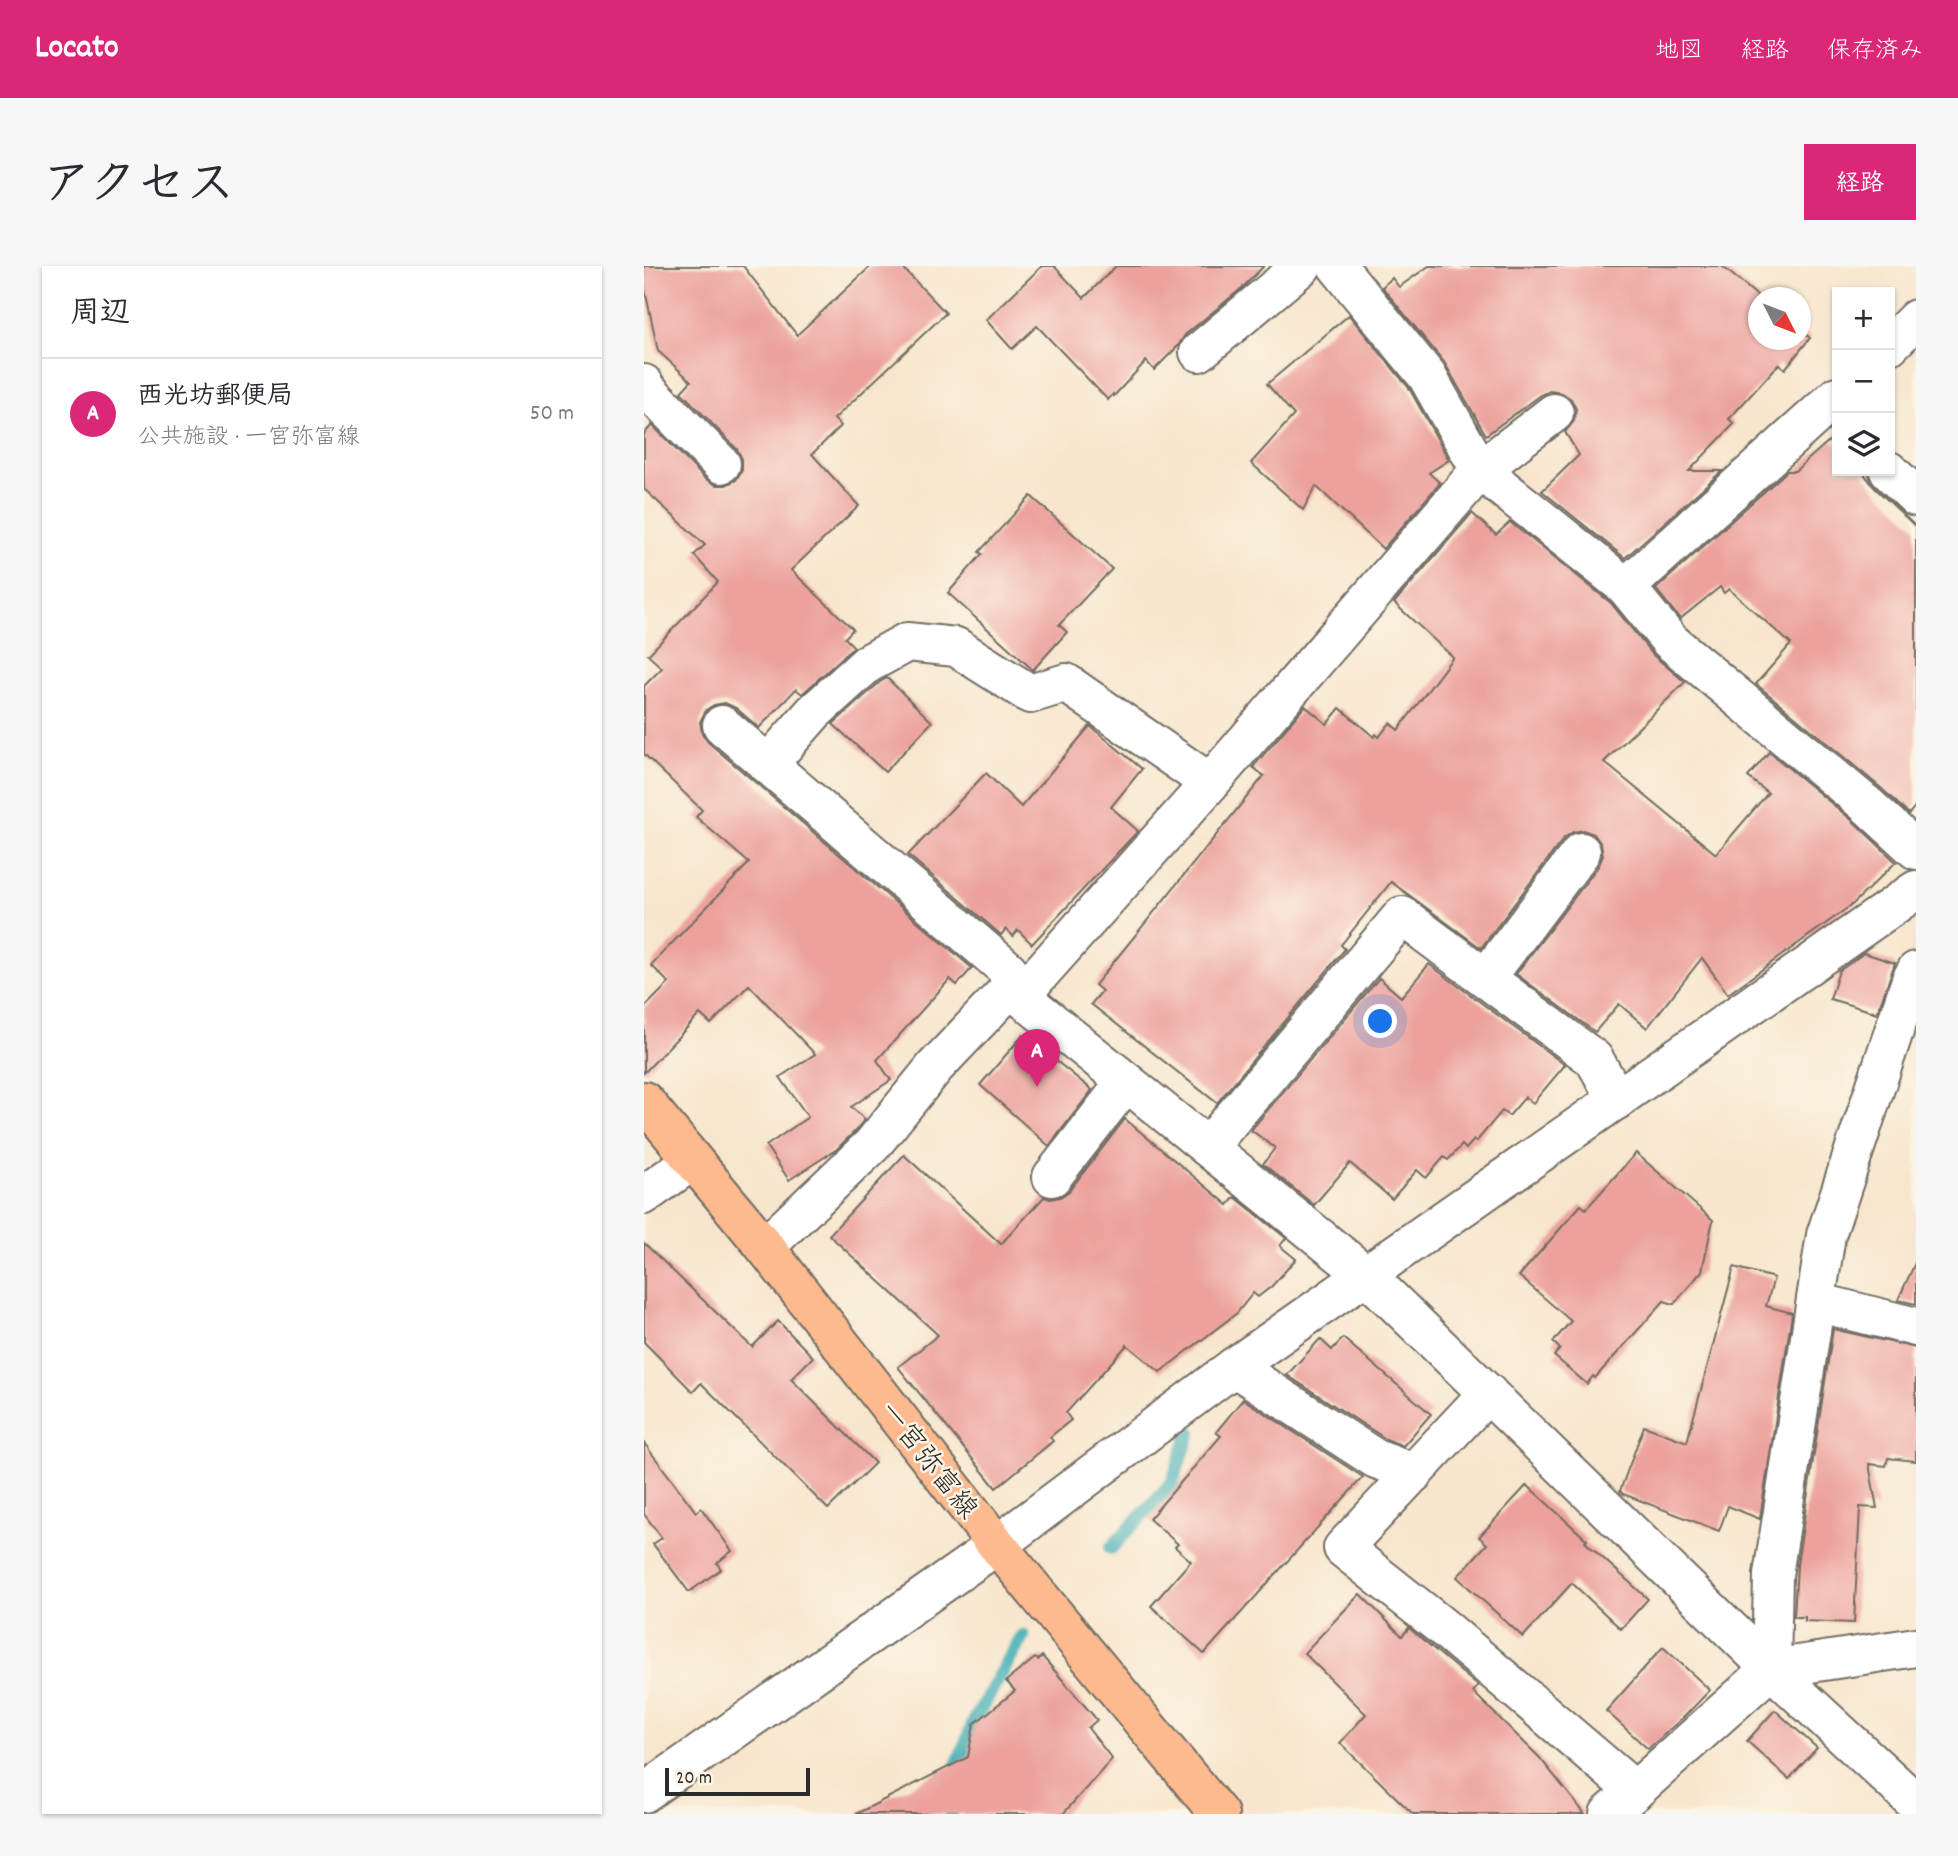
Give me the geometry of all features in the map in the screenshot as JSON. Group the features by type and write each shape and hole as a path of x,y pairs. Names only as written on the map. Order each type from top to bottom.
{"main road":[{"name":"一宮弥富線","path":"644,1101 765,1247 997,1545 1220,1814"}],"street":[{"path":"1199,352 1302,266"},
{"path":"1337,266 1427,376 1480,470 1626,587 1670,641 1857,796 1916,850"},
{"path":"1895,340 1916,319"},
{"path":"644,384 721,464"},
{"path":"1626,587 1832,409"},
{"path":"765,1247 872,1145 935,1068 1015,992 1210,783 1480,470 1554,413"},
{"path":"1894,476 1916,497"},
{"path":"768,764 814,712 867,664 907,642 956,647 1030,694 1066,683 1210,783"},
{"path":"722,725 1008,970 1015,992 1366,1275 1771,1669 1916,1803"},
{"path":"1486,978 1581,852"},
{"path":"644,1793 997,1545 1234,1367 1916,890"},
{"path":"1208,1147 1402,916 1594,1059 1617,1100"},
{"path":"1771,1669 1773,1576 1826,1235 1916,971"},
{"path":"1052,1177 1126,1082"},
{"path":"644,1195 692,1161"},
{"path":"1816,1301 1916,1327"},
{"path":"1234,1367 1376,1459 1414,1473"},
{"path":"1488,1393 1343,1548 1445,1629 1622,1802 1771,1669 1916,1647"}],"building":[{"path":"644,266 743,266 797,335 871,266 901,266 946,313 834,419 841,426 812,454 859,506 791,570 853,629 845,638 854,647 802,694 796,689 759,728 736,708 725,703 706,710 700,722 702,733 708,742 972,968 957,985 950,979 877,1060 891,1080 851,1107 865,1119 856,1130 837,1149 789,1180 766,1146 808,1117 780,1077 815,1054 749,985 711,1024 700,1014 644,1073 644,1008 669,983 651,965 749,863 696,817 702,810 644,754 644,686 662,668 648,655 718,582 694,555 705,545 644,489 644,434 652,425 705,479 716,485 726,485 736,480 742,470 742,459 737,449 681,392 691,381 658,351 644,285"},
{"path":"1042,266 1054,266 1084,298 1116,266 1264,266 1185,335 1154,370 1146,361 1108,400 1037,326 1012,349 986,320"},
{"path":"1429,266 1722,266 1748,288 1748,350 1800,350 1785,369 1779,364 1729,419 1734,424 1689,471 1722,471 1625,558 1542,491 1579,455 1565,432 1574,421 1576,409 1571,399 1562,393 1550,391 1486,435 1444,362 1382,287 1392,278 1399,287"},
{"path":"1349,315 1409,388 1449,460 1429,473 1440,483 1383,549 1316,486 1303,510 1251,463 1294,415 1267,384"},
{"path":"1831,439 1832,476 1866,476 1916,527 1916,805 1909,814 1756,684 1791,644 1729,589 1724,593 1720,587 1680,619 1656,589 1787,471 1795,471"},
{"path":"1031,496 1112,569 1059,625 1067,632 1033,670 948,593 982,554 979,552"},
{"path":"1472,513 1496,535 1510,522 1611,603 1653,655 1685,682 1604,762 1716,854 1768,793 1748,777 1769,752 1853,821 1896,862 1853,904 1728,994 1702,958 1647,1028 1619,1004 1595,1032 1516,974 1599,865 1603,855 1601,844 1594,834 1583,830 1564,838 1481,948 1391,882 1341,945 1345,949 1217,1103 1091,1004 1102,991 1095,985 1264,776 1253,767 1305,706 1327,724 1340,708 1374,737 1376,734 1379,737 1390,723 1398,730 1453,657 1394,603"},
{"path":"887,678 932,722 885,772 833,724"},
{"path":"1090,726 1142,769 1111,807 1138,831 1032,944 1018,930 1013,936 1006,929 1001,935 908,855 986,773 1021,807"},
{"path":"1864,953 1895,963 1877,1013 1830,999 1839,971"},
{"path":"1429,964 1565,1065 1533,1103 1525,1097 1509,1116 1502,1111 1476,1142 1474,1140 1466,1149 1462,1145 1448,1160 1444,1157 1426,1178 1417,1170 1392,1199 1350,1163 1314,1205 1263,1164 1275,1148 1251,1130 1379,978 1401,997"},
{"path":"1023,1035 1092,1090 1049,1146 980,1085"},
{"path":"1125,1119 1228,1205 1235,1197 1286,1238 1280,1246 1296,1259 1272,1286 1258,1297 1253,1293 1237,1313 1160,1372 1127,1345 1066,1413 1071,1420 1050,1437 1053,1441 996,1488 898,1367 938,1335 829,1235 904,1155 1001,1244 1044,1197 1060,1197 1069,1191"},
{"path":"1636,1153 1713,1220 1702,1271 1674,1304 1664,1301 1587,1384 1554,1356 1560,1349 1553,1342 1571,1321 1519,1276 1581,1205 1586,1209"},
{"path":"644,1243 752,1347 778,1321 813,1357 791,1379 875,1463 828,1509 701,1383 693,1392 644,1342"},
{"path":"1916,1261 1916,1304 1898,1300"},
{"path":"1734,1267 1774,1278 1766,1306 1792,1313 1760,1519 1728,1506 1719,1531 1620,1491 1644,1426 1687,1442"},
{"path":"1833,1329 1916,1348 1916,1461 1888,1458 1886,1466 1869,1464 1877,1508 1860,1507 1854,1623 1805,1621 1805,1617 1794,1617 1797,1565"},
{"path":"1343,1338 1431,1414 1403,1446 1386,1439 1287,1375 1320,1339 1332,1350"},
{"path":"1243,1399 1363,1477 1204,1654 1151,1606 1191,1561 1175,1547 1178,1544 1149,1519 1221,1436 1216,1432"},
{"path":"644,1443 696,1512 701,1508 732,1551 717,1563 721,1569 689,1592 653,1544 662,1538 644,1514"},
{"path":"1527,1485 1648,1599 1621,1629 1572,1583 1523,1637 1457,1577 1487,1544 1479,1537"},
{"path":"1360,1594 1402,1636 1409,1628 1478,1686 1473,1692 1540,1758 1585,1814 1413,1814 1340,1743 1366,1714 1304,1653"},
{"path":"1663,1647 1710,1690 1648,1749 1606,1711"},
{"path":"1042,1656 1097,1720 1088,1728 1112,1759 1063,1814 856,1814 968,1757 974,1724 1015,1691 1006,1681 1035,1658 1038,1660"},
{"path":"1775,1710 1817,1748 1789,1779 1747,1741"}],"waterway":[{"path":"1111,1548 1172,1483 1190,1432"},
{"path":"951,1814 958,1763 976,1717 1023,1636"}],"place":[{"name":"西光坊郵便局","path":"1037,1087"}]}
